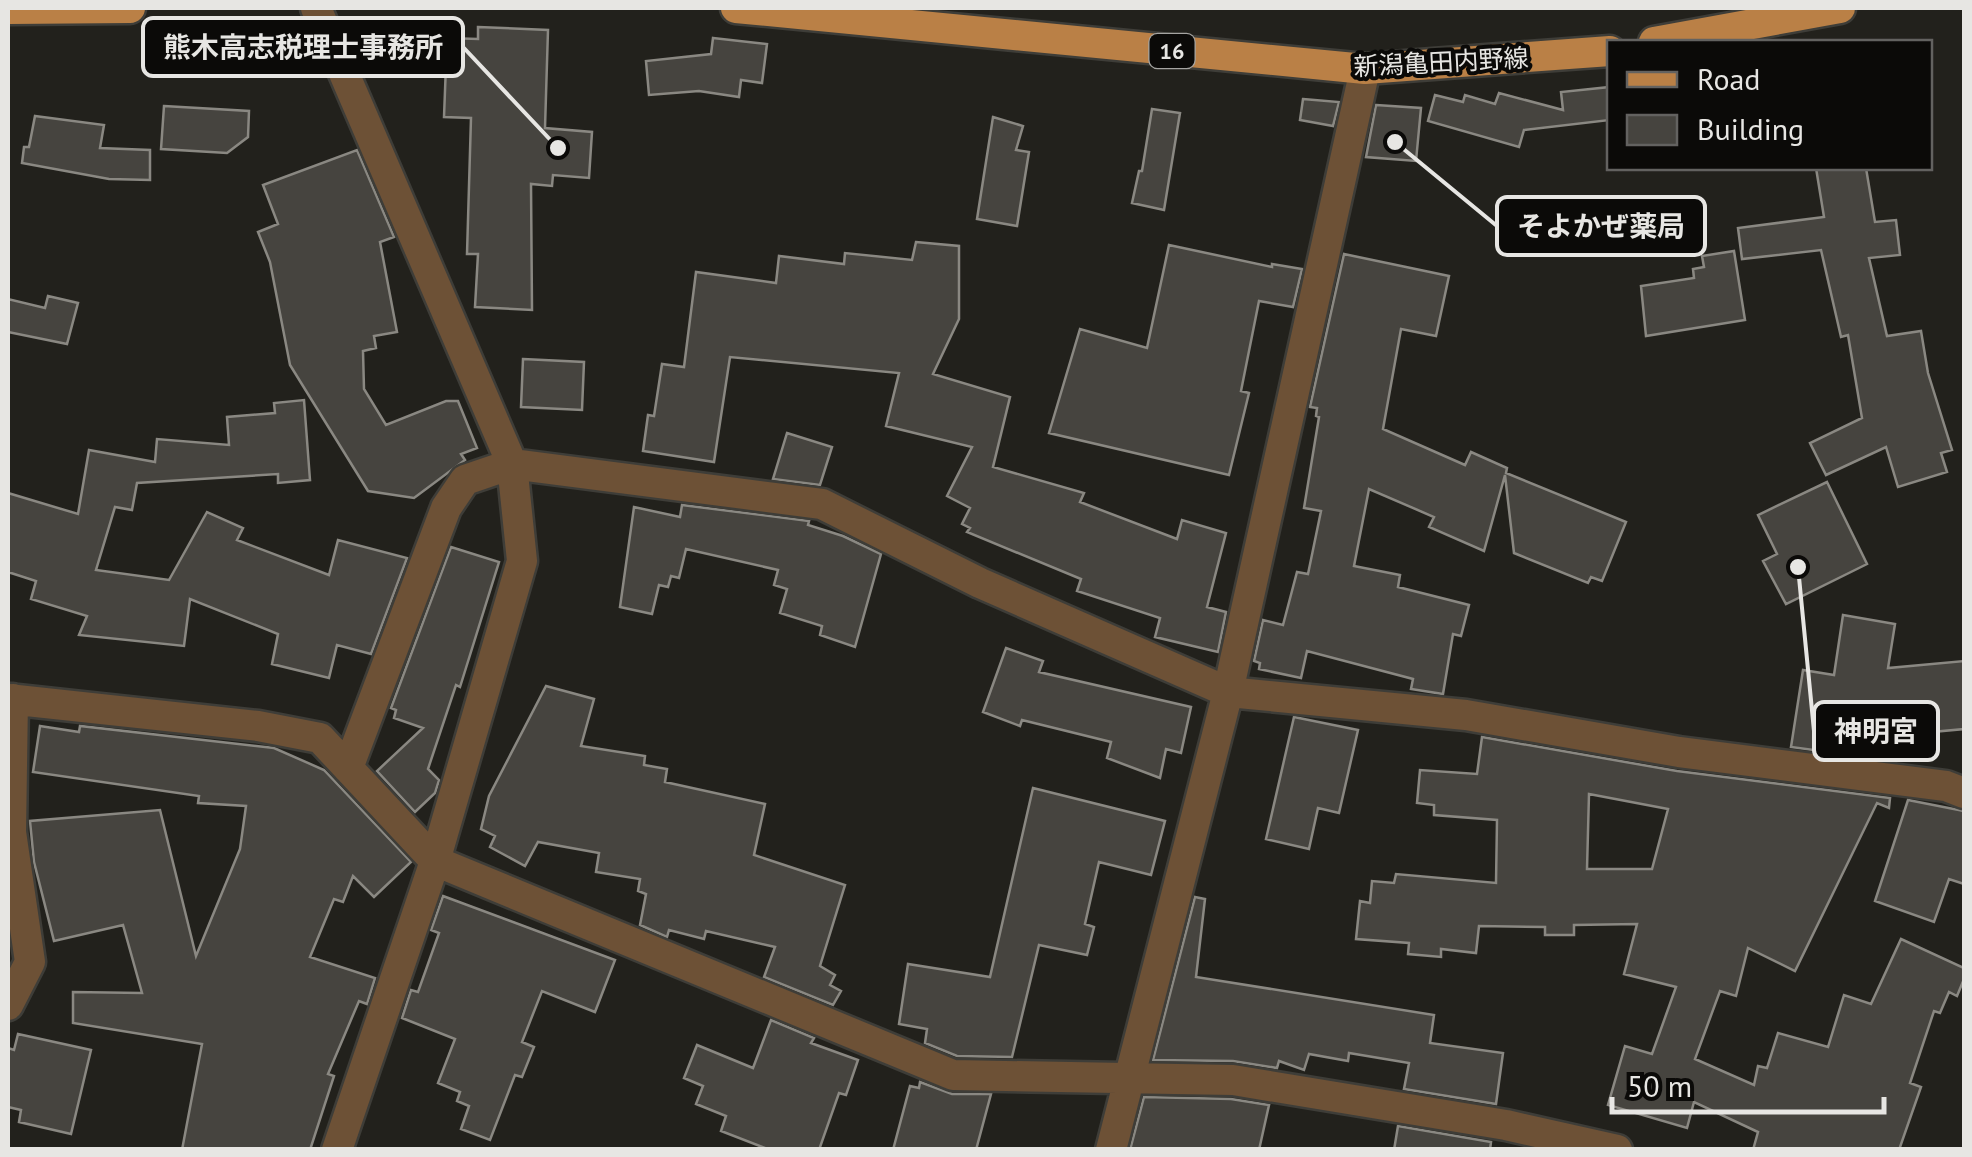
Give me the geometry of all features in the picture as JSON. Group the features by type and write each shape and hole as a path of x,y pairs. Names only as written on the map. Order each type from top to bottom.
{"main road":[{"path":"8,9 130,8"},
{"name":"新潟亀田内野線","path":"736,8 1364,70 1607,51"},
{"path":"1665,40 1840,8"}],"street":[{"path":"316,8 512,464 522,561 435,862 337,1150"},
{"path":"1111,1150 1228,692 1364,70"},
{"path":"348,768 446,508 465,480 512,464 822,504 980,583 1228,692 1466,715 1679,752 1946,786 1964,793"},
{"path":"8,1005 30,962 10,832 10,699 258,726 320,738 435,862 953,1075 1234,1080 1506,1125 1617,1150"}],"building":[{"path":"478,27 548,30 545,128 592,132 589,178 553,175 552,186 531,184 532,310 475,307 478,254 467,254 471,118 444,117 447,38 478,39"},
{"path":"713,38 767,44 762,83 741,80 739,97 699,91 649,95 646,61 711,54"},
{"path":"1607,87 1607,120 1524,130 1519,147 1428,121 1435,95 1463,102 1465,95 1495,104 1499,93 1563,110 1561,92"},
{"path":"1303,99 1339,102 1333,126 1300,120"},
{"path":"1376,105 1421,108 1416,161 1366,157"},
{"path":"164,106 249,111 248,137 227,153 161,149"},
{"path":"1152,109 1180,113 1164,210 1132,203 1142,171"},
{"path":"35,116 104,125 100,148 150,150 150,180 109,179 22,163"},
{"path":"993,117 1023,126 1016,150 1029,152 1017,226 977,219"},
{"path":"357,150 394,237 380,242 397,332 374,336 376,348 363,351 364,389 386,425 446,401 458,401 477,448 461,454 465,460 414,498 368,491 290,365 270,262 258,232 278,224 263,185"},
{"path":"1816,170 1866,170 1875,222 1896,220 1900,255 1869,258 1887,336 1921,331 1928,373 1952,450 1941,453 1947,472 1898,487 1886,447 1826,475 1810,443 1862,418 1848,335 1841,337 1821,250 1742,259 1738,228 1824,217"},
{"path":"916,242 959,246 959,319 933,374 1010,397 993,467 1084,493 1080,502 1177,539 1182,520 1226,533 1207,607 1226,612 1218,652 1155,637 1160,618 1077,591 1081,579 967,532 970,528 962,524 970,508 947,496 972,447 886,426 899,373 730,357 714,462 643,451 648,415 654,416 662,364 684,367 696,272 776,283 779,256 844,264 845,253 912,260"},
{"path":"1169,245 1272,267 1302,269 1293,307 1259,301 1241,391 1249,393 1229,475 1049,433 1080,329 1147,348"},
{"path":"1734,251 1745,320 1646,336 1641,286 1694,278 1693,269 1704,267 1702,256"},
{"path":"1344,254 1449,276 1436,336 1401,329 1383,429 1465,465 1471,452 1507,468 1506,473 1626,522 1602,581 1591,577 1588,583 1514,553 1505,475 1484,551 1429,527 1434,517 1369,489 1354,566 1400,575 1398,587 1469,605 1461,636 1453,634 1443,694 1411,689 1413,679 1307,651 1301,678 1259,669 1260,663 1254,661 1263,620 1283,625 1297,572 1308,574 1321,511 1304,508 1319,417 1317,408 1310,407"},
{"path":"48,296 78,303 67,344 8,332 8,299 45,308"},
{"path":"523,359 584,362 582,410 521,407"},
{"path":"304,400 310,480 278,483 278,474 137,483 132,510 115,507 96,570 169,580 207,512 243,528 237,540 329,575 338,540 407,558 371,654 337,645 329,678 272,664 278,634 190,599 184,646 79,635 87,616 31,599 36,581 8,572 8,493 78,514 89,450 155,462 157,439 229,445 227,417 275,413 274,403"},
{"path":"787,433 832,447 820,485 773,479"},
{"path":"1827,482 1867,564 1786,604 1763,561 1777,554 1758,515"},
{"path":"682,505 809,521 808,525 881,554 855,647 820,635 822,626 780,613 787,589 774,585 778,570 686,549 679,578 671,576 668,587 659,585 652,614 620,607 634,507 680,517"},
{"path":"451,547 499,562 460,687 456,685 428,769 439,780 435,793 415,812 377,771 423,728 394,718 396,710 391,708"},
{"path":"1843,615 1895,624 1888,668 1964,661 1964,729 1900,735 1896,761 1791,747 1803,670 1834,675"},
{"path":"1006,648 1043,661 1039,672 1191,707 1181,753 1166,749 1160,778 1107,758 1111,742 1022,720 1020,726 983,712"},
{"path":"546,686 594,699 581,746 645,756 644,765 667,769 665,782 765,804 754,855 845,885 820,966 835,975 830,985 841,991 833,1005 764,977 775,947 706,931 704,939 669,930 667,937 640,925 646,894 638,891 640,879 596,872 599,853 538,842 525,866 490,847 495,836 481,829 489,796"},
{"path":"1294,717 1358,730 1339,813 1318,808 1309,849 1266,839"},
{"path":"40,726 79,732 80,726 274,748 324,770 411,862 374,897 353,876 343,902 334,899 310,957 375,978 367,1004 359,1001 328,1074 334,1076 310,1150 182,1150 202,1044 73,1023 73,992 142,993 123,925 54,941 34,862 30,821 160,810 196,956 240,849 246,806 198,803 199,796 33,772"},
{"path":"1482,737 1677,771 1890,798 1889,808 1877,803 1795,971 1748,948 1736,996 1720,991 1695,1059 1754,1085 1758,1066 1767,1068 1778,1033 1828,1047 1844,995 1871,1004 1901,939 1964,968 1964,979 1957,996 1949,992 1940,1013 1934,1011 1910,1083 1921,1087 1899,1150 1753,1150 1758,1132 1694,1102 1687,1128 1608,1105 1625,1046 1652,1054 1676,987 1624,974 1637,924 1574,925 1574,935 1545,935 1545,927 1479,926 1476,953 1441,949 1441,957 1408,954 1409,943 1356,939 1360,901 1370,903 1372,881 1394,883 1396,874 1496,883 1497,820 1434,815 1434,805 1417,803 1420,770 1477,774","holes":["1589,794 1668,809 1652,869 1587,869"]},
{"path":"1033,788 1165,821 1151,875 1099,862 1085,924 1094,927 1087,955 1039,945 1012,1057 957,1056 925,1043 927,1029 899,1024 908,964 990,977"},
{"path":"1908,800 1964,811 1964,884 1949,879 1934,922 1875,901"},
{"path":"443,896 615,960 595,1012 542,991 522,1042 534,1047 522,1077 515,1075 490,1140 461,1129 469,1106 457,1101 460,1092 438,1083 455,1039 402,1018 411,990 418,992 439,933 431,930"},
{"path":"1195,897 1205,899 1196,977 1434,1015 1430,1043 1503,1053 1496,1104 1404,1089 1409,1063 1349,1053 1348,1061 1309,1054 1304,1070 1279,1061 1277,1068 1233,1061 1153,1060"},
{"path":"771,1020 814,1038 811,1043 858,1060 846,1095 839,1093 819,1150 770,1150 721,1131 726,1116 696,1104 703,1086 684,1078 697,1045 753,1068"},
{"path":"18,1034 91,1050 71,1134 19,1122 21,1110 8,1107 8,1048 14,1050"},
{"path":"920,1082 952,1094 991,1094 976,1150 893,1150 910,1086 919,1088"},
{"path":"1144,1097 1231,1099 1269,1105 1259,1150 1130,1150"},
{"path":"1398,1126 1491,1142 1490,1150 1394,1150"}],"place":[{"name":"そよかぜ薬局","path":"1395,142"},
{"name":"熊木高志税理士事務所","path":"558,148"},
{"name":"神明宮","path":"1798,567"}]}
